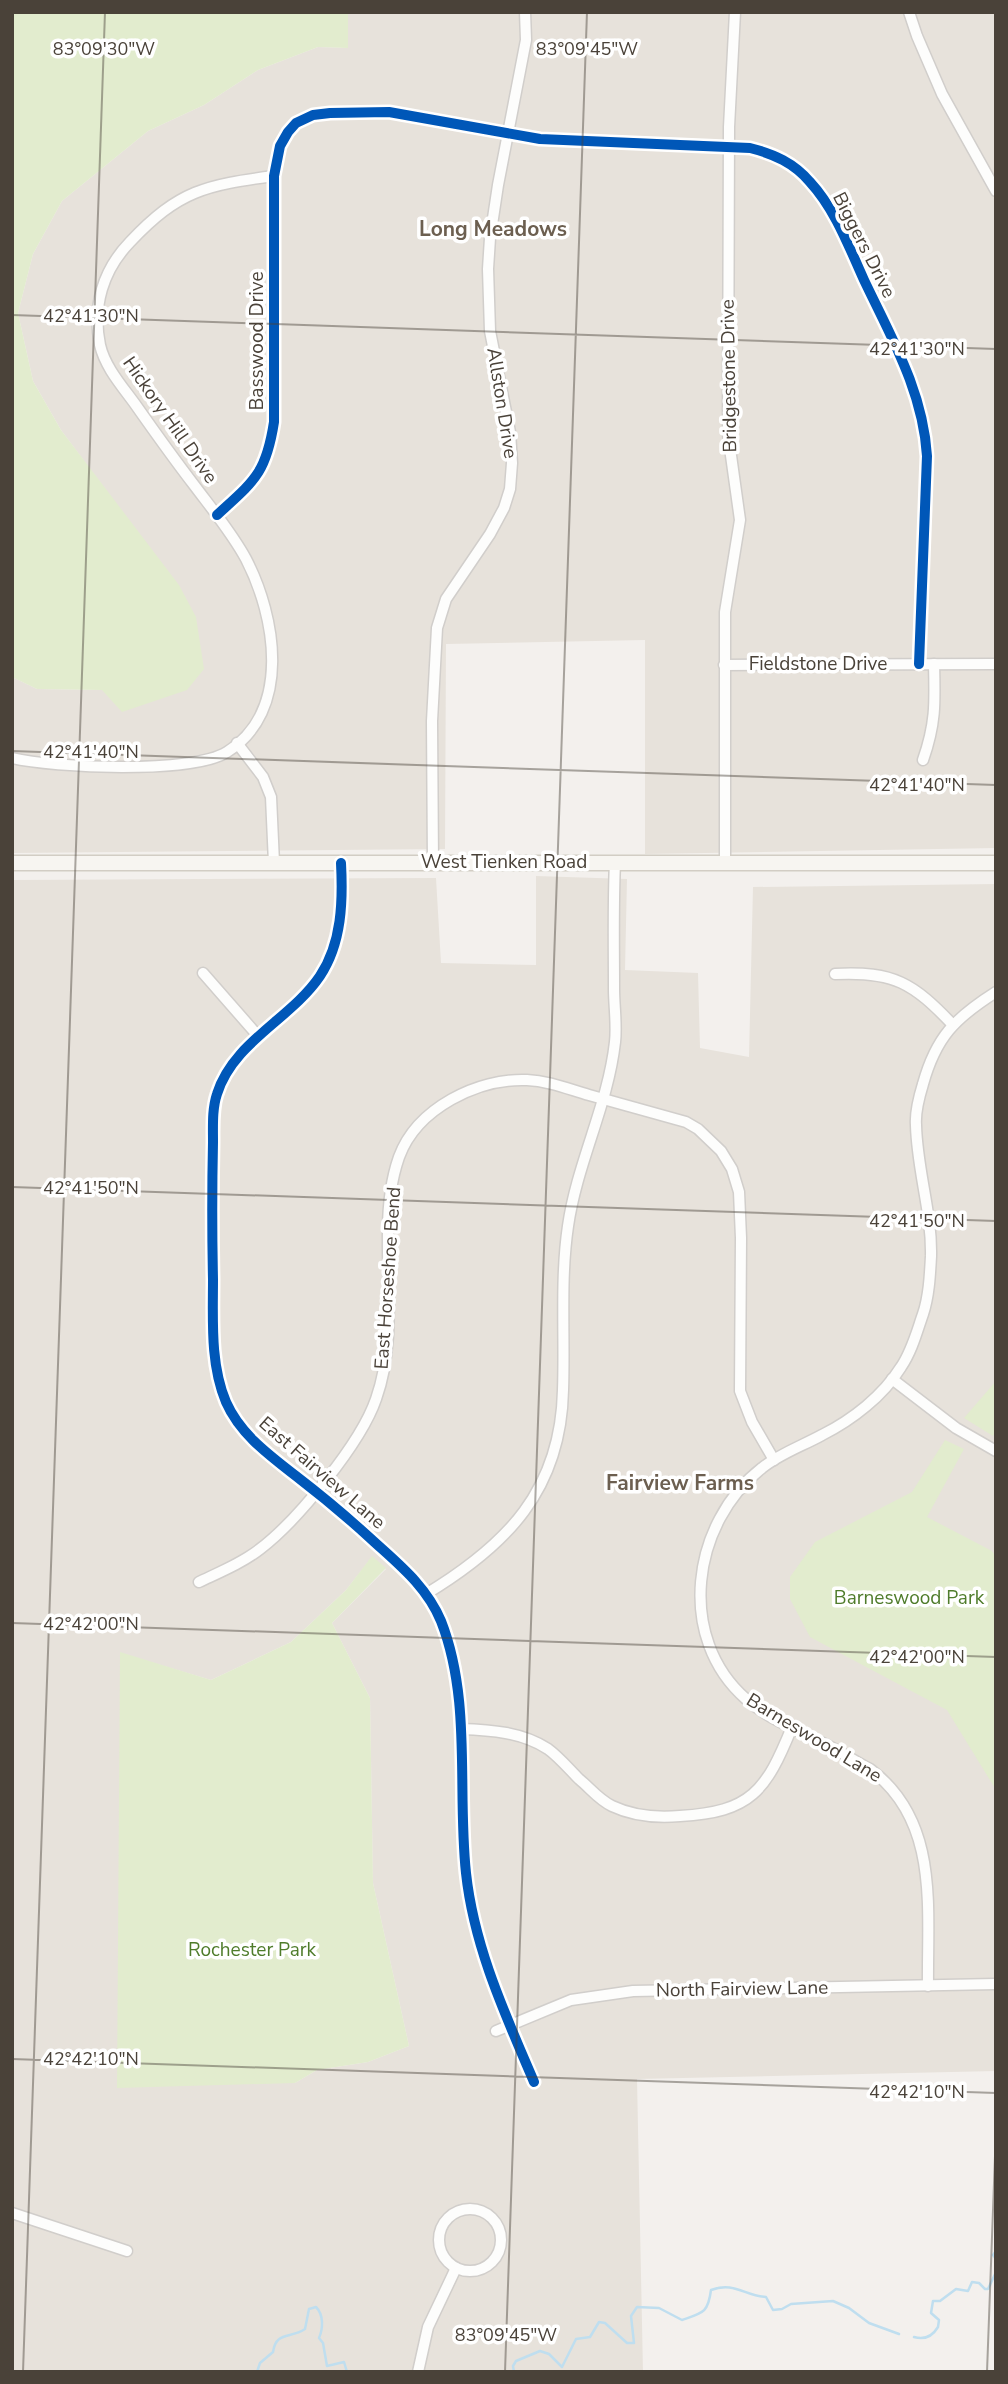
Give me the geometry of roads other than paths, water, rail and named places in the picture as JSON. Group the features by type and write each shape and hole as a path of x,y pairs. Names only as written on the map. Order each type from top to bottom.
{"street":[{"name":"Allston Drive","path":"433,863 432,721 437,628 446,599 476,558 504,508 510,489 512,463 508,419 490,331 488,301 490,238 524,49 525,12"},
{"name":"Bridgestone Drive","path":"724,863 725,612 740,520 728,434 729,146 735,12"},
{"path":"909,12 942,94 996,191"},
{"name":"Biggers Drive","path":"280,146 296,123 313,115 389,113 540,139 729,146 750,148 783,159 812,183 837,221 909,375 921,412 927,456 919,664"},
{"name":"Basswood Drive","path":"217,515 250,485 262,470 271,446 274,422 274,176 280,146"},
{"name":"Hickory Hill Drive","path":"12,758 35,763 171,765 208,760 226,752 237,743 261,714 270,692 272,652 260,587 245,557 217,515 170,454 110,367 100,346 98,320 100,294 108,270 123,249 165,208 211,186 274,176"},
{"path":"923,760 932,733 934,664"},
{"name":"Fieldstone Drive","path":"724,665 996,664"},
{"path":"237,743 263,777 271,797 274,863"},
{"path":"426,1594 481,1559 503,1538 521,1518 552,1459 561,1421 564,1392 564,1270 568,1222 573,1196 603,1099 615,1041 615,862"},
{"name":"West Tienken Road","path":"12,863 996,863"},
{"name":"East Fairview Lane","path":"341,863 340,922 322,974 303,998 235,1059 216,1094 213,1336 218,1378 234,1418 251,1438 349,1516 407,1570 426,1594 440,1619 451,1653 458,1692 463,1841 471,1910 482,1950 534,2082"},
{"path":"203,973 259,1037"},
{"path":"835,974 862,973 898,980 914,988 953,1025"},
{"name":"Barneswood Lane","path":"928,1986 926,1875 922,1842 913,1822 886,1781 870,1769 762,1711 731,1684 709,1645 702,1606 701,1577 704,1553 719,1517 744,1484 763,1466 848,1421 901,1368 925,1308 930,1277 931,1230 915,1124 919,1095 934,1050 962,1016 996,992"},
{"name":"East Horseshoe Bend","path":"200,1582 257,1551 288,1524 366,1424 384,1370 388,1330 389,1208 399,1156 410,1136 434,1110 474,1087 510,1080 551,1083 686,1122 698,1129 721,1151 732,1169 739,1192 740,1391 752,1422 774,1460"},
{"path":"892,1379 936,1414 996,1451"},
{"path":"460,1729 515,1734 531,1740 549,1750 610,1805 633,1814 670,1817 708,1815 732,1808 749,1798 777,1763 792,1727"},
{"name":"North Fairview Lane","path":"496,2031 571,2000 633,1991 996,1984"},
{"path":"463,2210 484,2212 498,2225 502,2245 499,2254 485,2268 475,2271 456,2268 447,2262 441,2252 440,2231 445,2221 463,2210"},
{"path":"12,2213 127,2251"},
{"path":"418,2372 428,2327 456,2268"}],"waterway":[{"path":"996,2251 993,2255 996,2259"},
{"path":"914,2337 928,2337 938,2327 939,2320 931,2313 933,2301 940,2301 956,2289 968,2291 972,2282 988,2289 996,2272"},
{"path":"514,2372 516,2361 540,2351 549,2354 562,2367 576,2339 590,2337 599,2322 605,2323 627,2343 634,2343 631,2316 637,2307 659,2308 682,2320 695,2316 706,2308 711,2290 726,2287 766,2297 773,2310 791,2304 833,2301 849,2308 869,2323 899,2334"},
{"path":"257,2372 260,2363 273,2352 280,2338 305,2329 309,2309 316,2307 322,2318 319,2338 323,2343 327,2366 344,2362 347,2372"}],"district":[{"name":"Long Meadows","path":"493,229"},
{"name":"Fairview Farms","path":"680,1483"}],"park label":[{"name":"Barneswood Park","path":"909,1598"},
{"name":"Rochester Park","path":"252,1950"}]}
